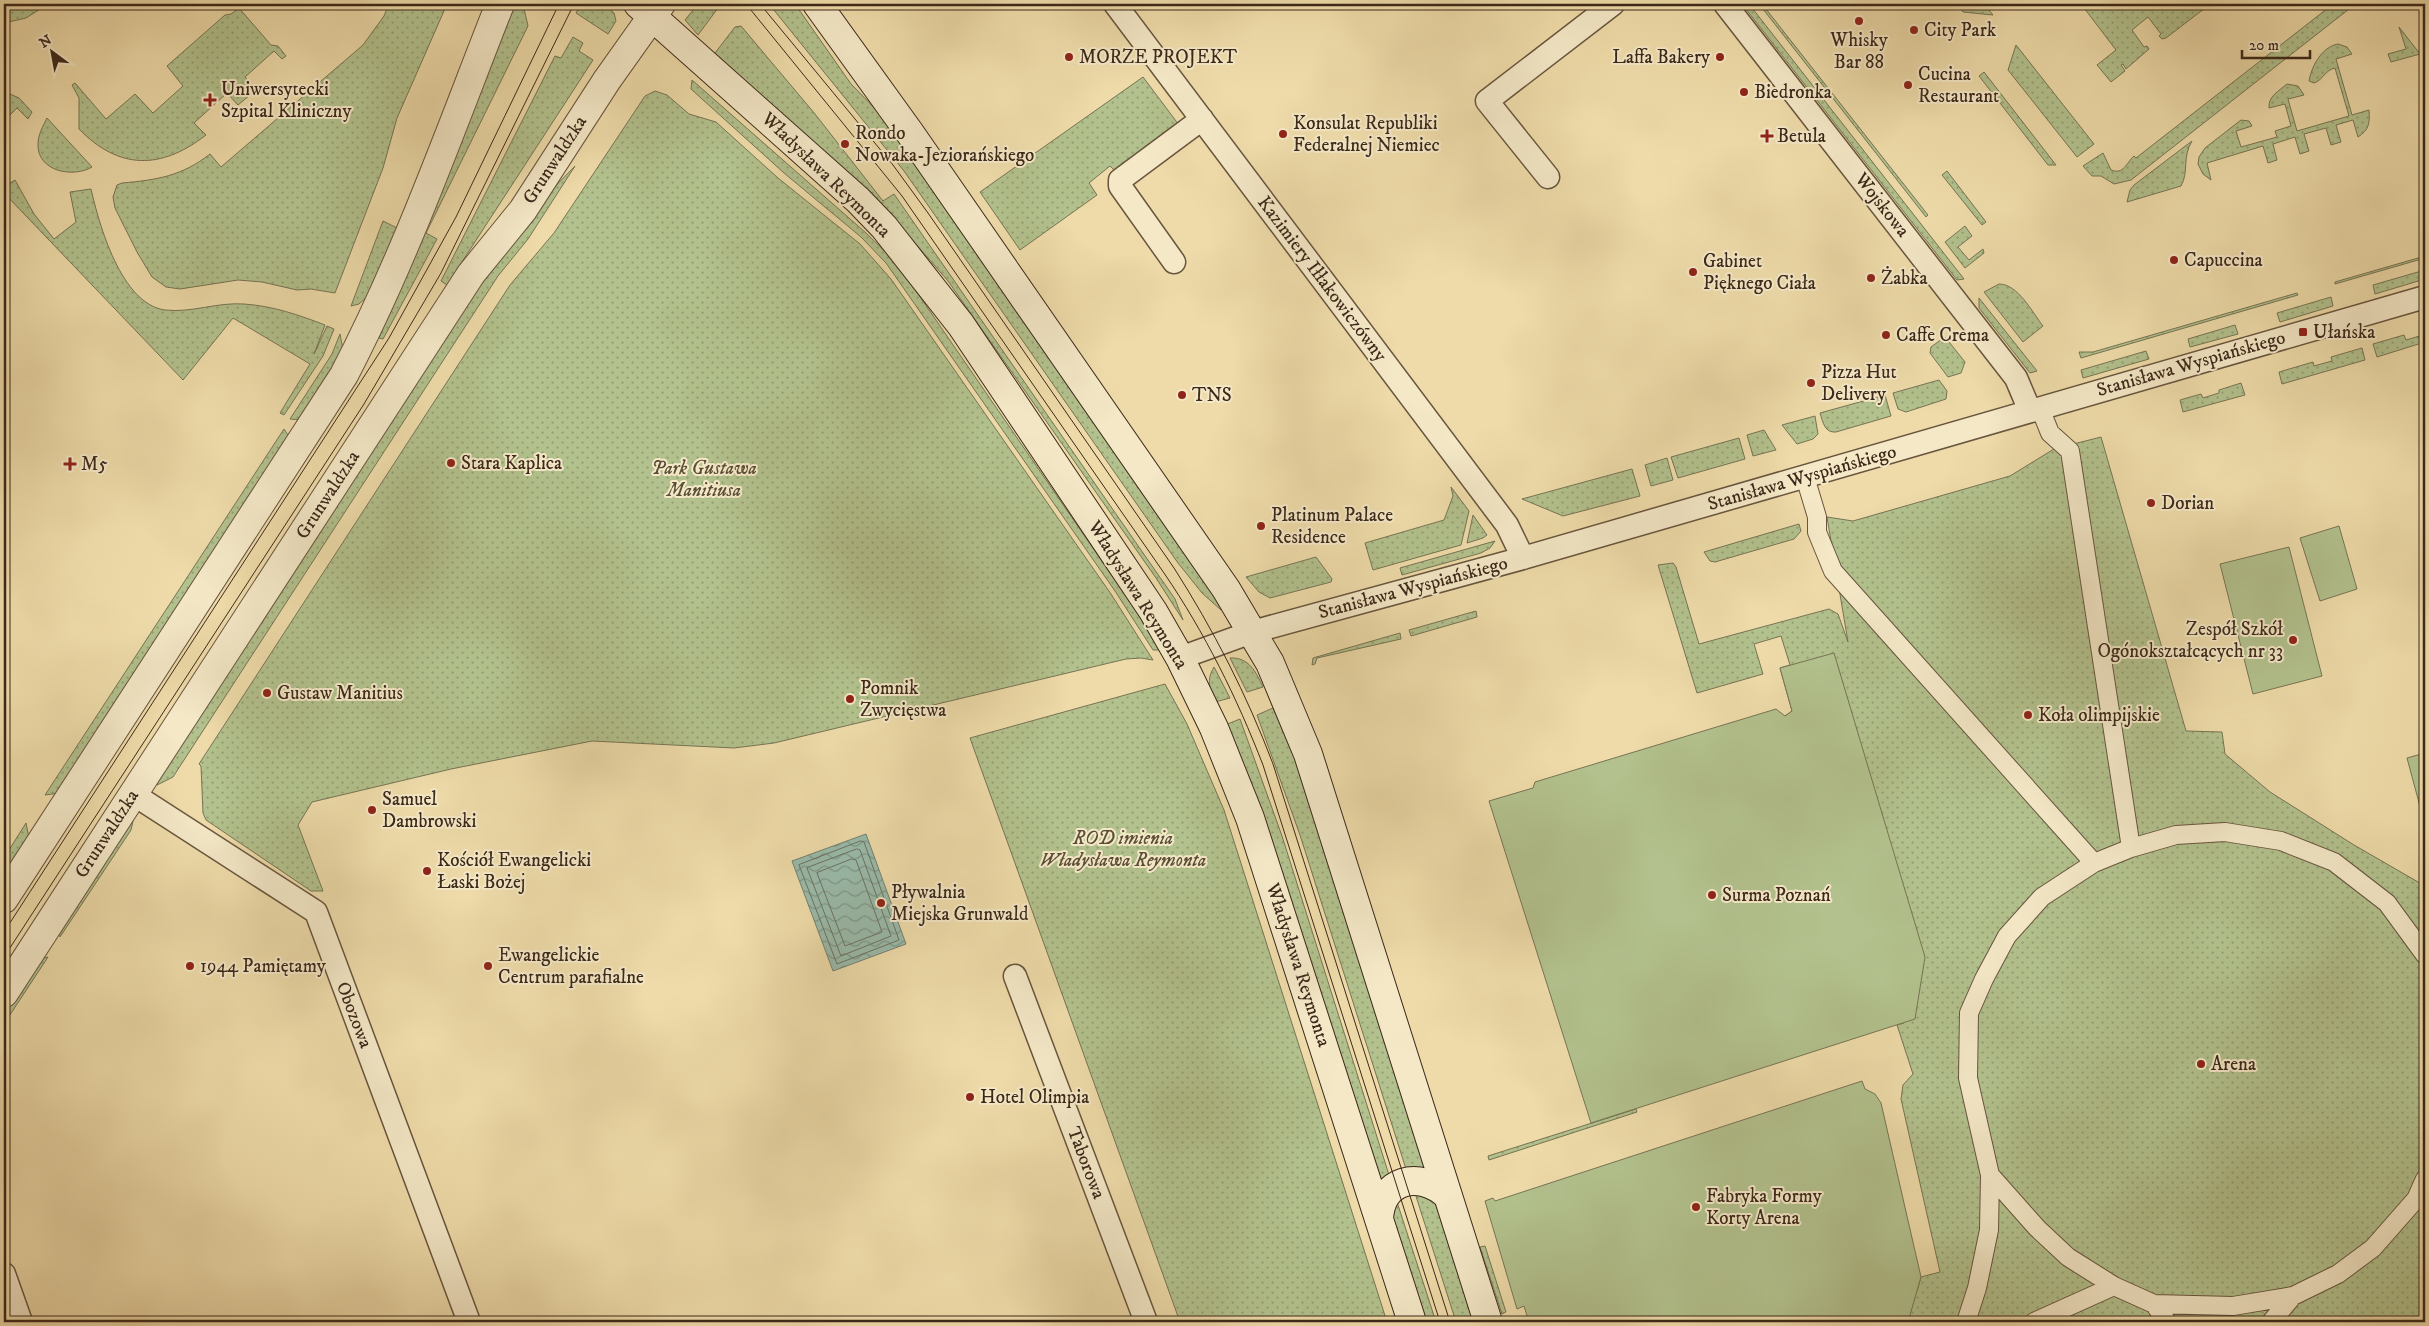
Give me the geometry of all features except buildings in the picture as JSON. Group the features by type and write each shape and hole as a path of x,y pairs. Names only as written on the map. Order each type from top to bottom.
{"main road":[{"path":"4,899 344,375 391,276 500,4"},
{"path":"817,4 910,132 1207,561 1270,664 1308,754 1488,1322"},
{"name":"Władysława Reymonta","path":"650,8 844,187 884,227 961,325 1153,611 1180,658 1229,762 1250,818 1412,1322"},
{"name":"Grunwaldzka","path":"4,993 471,274 523,210 650,8"},
{"path":"1379,1220 1380,1208 1384,1197 1396,1186 1406,1182 1426,1181 1437,1186 1447,1195"}],"street":[{"name":"Kazimiery Iłłakowiczówny","path":"1115,4 1507,525 1523,558"},
{"path":"1548,177 1487,101 1613,4"},
{"name":"Wojskowa","path":"1725,4 2016,378 2035,410"},
{"path":"1174,262 1120,186 1120,180 1202,119"},
{"name":"Stanisława Wyspiańskiego","path":"1180,658 1252,632 1523,558 2425,297"},
{"path":"2035,410 2050,433 2070,451 2131,848"},
{"path":"1805,477 1817,517 1817,532 1833,571 2094,863"},
{"name":"Obozowa","path":"133,794 316,912 469,1322"},
{"path":"1966,1322 1977,1288 1989,1230 1990,1175 1968,1078 1970,1013 1984,979 2008,936 2042,897 2094,863 2131,848 2176,835 2226,832 2281,840 2334,862 2387,903 2425,955"},
{"name":"Taborowa","path":"1015,976 1146,1322"},
{"path":"1990,1175 2037,1228 2068,1256 2114,1286 2154,1304 2234,1306 2293,1296 2338,1274 2373,1248 2420,1197 2425,1179"},
{"path":"4,1274 21,1322"},
{"path":"2034,1322 2114,1286"},
{"path":"2270,1322 2293,1296"},
{"path":"2154,1304 2167,1322"}],"green space":[{"path":"4,4 24,4 30,10 37,4 48,4 26,18 4,23"},
{"path":"389,4 447,4 397,118 383,168 335,293 311,289 297,290 262,282 238,280 180,289 166,287 152,277 115,208 113,197 117,185 169,176 189,167 210,154 221,167 363,45 384,16"},
{"path":"515,4 523,4 528,26 426,233 437,239 383,339 379,338"},
{"path":"581,4 604,4 614,13 616,21 608,34 576,13"},
{"path":"698,4 721,4 698,35 685,20"},
{"path":"769,4 795,4 851,84 887,121 1220,603 1221,610 1202,593 1178,563 904,171"},
{"path":"1742,4 1749,4 1964,279 1957,280"},
{"path":"1759,4 1762,4 1928,215 1926,217"},
{"path":"1957,4 1984,4 1993,15 1963,12"},
{"path":"2081,4 2206,4 2205,8 2166,38 2162,39 2159,36 2161,34 2148,17 2132,30 2144,47 2147,46 2149,49 2126,69 2123,64 2121,65 2125,71 2111,82 2097,65 2116,50"},
{"path":"2330,4 2354,4 2131,180 2114,184 2101,176 2092,176 2083,166 2103,153 2111,170 2122,170 2134,156 2136,158 2328,8"},
{"path":"239,8 271,45 278,46 286,56 282,59 274,51 245,77 256,90 238,105 227,93 194,123 206,135 173,155 141,160 125,158 109,152 79,129 79,98 72,85 75,83 106,119 135,94 153,113 183,86 167,66 225,15 231,14"},
{"path":"741,26 815,114 883,201 894,194 1175,599 1183,620 1156,578 948,281 902,228 715,53 735,27"},
{"path":"2399,27 2420,54 2391,62 2388,54 2406,49"},
{"path":"573,37 583,43 579,51 593,60 447,285 441,281 555,56 561,58"},
{"path":"2338,44 2347,47 2352,54 2336,59 2352,115 2369,110 2369,122 2364,132 2358,137 2353,120 2336,125 2341,142 2331,145 2326,128 2304,134 2309,151 2300,154 2295,137 2273,144 2277,160 2268,163 2263,146 2207,163 2211,180 2203,174 2198,164 2199,157 2205,148 2241,120 2249,121 2252,126 2236,131 2241,147 2277,137 2275,131 2291,126 2285,104 2269,108 2272,97 2287,84 2298,86 2304,95 2288,99 2297,131 2349,116 2335,68 2317,82 2309,81 2319,58 2327,49"},
{"path":"2016,45 2094,144 2077,157 2008,70"},
{"path":"1984,72 2056,165 2048,165 1979,76"},
{"path":"1143,77 1182,129 1115,171 1110,166 1089,183 1097,195 1020,250 980,192"},
{"path":"692,80 866,233 896,262 1141,618 1160,650 1153,650 1115,591 886,263 861,237 784,173 691,89"},
{"name":"Park Gustawa Manitiusa","path":"655,91 667,95 689,114 716,122 778,178 860,244 891,279 1111,594 1153,660 1141,658 1126,659 774,743 734,748 592,741 451,769 312,802 298,825 323,891 311,891 206,820 203,813 201,766 199,764 510,285 554,233 645,96"},
{"path":"10,94 19,98 32,112 28,119 17,108 4,121 4,95"},
{"path":"47,118 92,167 76,172 67,172 58,170 43,161 39,153 38,141"},
{"path":"2192,141 2187,153 2185,175 2181,186 2127,202 2130,190 2134,185"},
{"path":"575,166 528,239 498,276 173,777 157,785 159,778 490,267 540,202"},
{"path":"1947,171 1986,222 1982,225 1942,175"},
{"path":"15,180 34,214 54,239 76,222 70,192 91,189 106,241 114,260 124,278 136,293 150,305 175,311 244,304 296,314 325,325 314,354 327,326 334,329 323,356 284,415 280,413 310,364 233,318 183,380 4,193 4,181 7,185"},
{"path":"383,221 397,228 369,295 359,304 351,306"},
{"path":"1965,226 1972,236 1958,247 1969,260 1983,249 1984,253 1965,268 1945,242"},
{"path":"2425,256 2425,258 2335,284 2335,282"},
{"path":"2425,270 2425,279 2375,294 2373,285"},
{"path":"1999,284 2006,285 2018,294 2043,326 2023,342 1984,292"},
{"path":"2297,293 2298,295 2081,358 2079,352 2093,352"},
{"path":"2331,297 2333,306 2280,322 2277,313"},
{"path":"1979,298 2037,371 2030,373 1979,308"},
{"path":"2235,325 2238,334 2190,347 2188,339"},
{"path":"2425,329 2425,342 2377,357 2373,344 2404,335 2406,340 2423,335 2421,331"},
{"path":"340,334 343,350 303,420 290,419 332,354"},
{"path":"1945,337 1965,362 1961,373 1948,377 1930,353 1931,347"},
{"path":"2362,348 2365,360 2282,384 2279,372 2313,362 2314,366 2332,361 2331,357"},
{"path":"2146,351 2149,359 2083,378 2081,370"},
{"path":"1939,380 1947,391 1946,399 1906,412 1898,409 1893,393"},
{"path":"2241,383 2245,395 2183,412 2180,400 2201,394 2203,398 2219,393 2219,390"},
{"path":"1885,395 1891,416 1836,432 1829,431 1823,424 1820,413"},
{"path":"1815,416 1818,434 1813,439 1797,444 1782,425"},
{"path":"284,429 290,438 59,793 45,795"},
{"path":"1764,430 1776,450 1753,456 1747,435"},
{"path":"2101,437 2186,731 2222,732 2225,754 2270,792 2354,845 2425,886 2425,1322 1883,1322 1917,1291 1921,1277 1940,1272 1901,1099 1903,1085 1913,1074 1897,1025 1904,1023 1785,716 1792,711 1780,668 1790,665 1781,636 1754,644 1763,674 1697,693 1658,565 1673,563 1676,567 1699,644 1829,609 1838,614 1848,642 1827,517 1853,521 2010,476 2054,449"},
{"path":"1739,438 1745,459 1678,478 1671,457"},
{"path":"1667,458 1673,480 1651,486 1645,465"},
{"path":"1632,469 1640,496 1563,516 1522,499"},
{"path":"1451,487 1469,511 1461,545 1373,570 1365,543 1444,520 1453,496"},
{"path":"1473,515 1487,535 1467,543"},
{"path":"1799,524 1801,531 1794,539 1715,562 1710,561 1704,552"},
{"path":"2339,526 2357,589 2320,601 2300,538"},
{"path":"1495,541 1490,548 1481,553 1402,575 1400,568"},
{"path":"2289,547 2322,676 2253,694 2220,564"},
{"path":"1316,557 1332,579 1331,582 1270,598 1259,592 1246,577"},
{"path":"1476,611 1477,617 1411,636 1409,630"},
{"path":"1400,633 1401,639 1317,658 1315,664 1312,665 1313,658"},
{"name":"Surma Poznań","path":"1834,653 1925,957 1915,1019 1591,1123 1489,801 1533,788 1535,782 1776,709 1785,716 1792,711 1780,668"},
{"path":"1230,658 1237,658 1251,666 1263,687 1247,692"},
{"path":"1214,667 1230,698 1215,702 1209,680"},
{"name":"ROD imienia Władysława Reymonta","path":"1165,684 1187,724 1224,810 1387,1322 1180,1322 970,738"},
{"path":"1273,708 1293,750 1426,1169 1406,1169 1300,835 1257,715"},
{"path":"1240,719 1282,836 1389,1175 1380,1184 1225,725"},
{"path":"2425,753 2425,825 2407,758"},
{"path":"133,821 131,830 60,937 59,929 128,825"},
{"path":"26,823 29,838 4,877 4,858"},
{"path":"48,957 4,1024 4,1013 39,959"},
{"name":"Fabryka Formy Korty Arena","path":"1862,1081 1865,1089 1875,1094 1881,1103 1921,1277 1908,1322 1521,1322 1528,1319 1524,1306 1517,1309 1485,1201 1493,1198 1495,1201"},
{"path":"1636,1109 1637,1112 1489,1160 1488,1156"},
{"path":"1415,1193 1432,1200 1436,1205 1474,1322 1456,1322"},
{"path":"1397,1202 1436,1322 1424,1322 1392,1220 1394,1205"},
{"path":"1485,1246 1506,1312 1502,1314 1480,1247"}],"water":[{"path":"866,834 906,944 833,971 792,861"}],"tram line":[{"path":"4,932 389,338 456,217 559,4"},
{"path":"4,957 364,404 441,273 574,4"},
{"path":"746,4 902,196 1164,573 1193,619 1219,666 1263,765 1440,1322"},
{"path":"760,4 893,165 928,213 1174,568 1228,663 1252,713 1273,764 1450,1322"}],"place":[{"name":"Whisky Bar 88","path":"1859,21"},
{"name":"City Park","path":"1914,30"},
{"name":"MORZE PROJEKT","path":"1069,57"},
{"name":"Laffa Bakery","path":"1720,57"},
{"name":"Cucina Restaurant","path":"1908,85"},
{"name":"Biedronka","path":"1744,92"},
{"name":"Uniwersytecki Szpital Kliniczny","path":"210,100"},
{"name":"Konsulat Republiki Federalnej Niemiec","path":"1283,134"},
{"name":"Betula","path":"1767,136"},
{"name":"Rondo Nowaka-Jeziorańskiego","path":"845,144"},
{"name":"Capuccina","path":"2174,260"},
{"name":"Gabinet Pięknego Ciała","path":"1693,272"},
{"name":"Żabka","path":"1871,278"},
{"name":"Ułańska","path":"2303,332"},
{"name":"Caffe Crema","path":"1886,335"},
{"name":"Pizza Hut Delivery","path":"1811,383"},
{"name":"TNS","path":"1182,395"},
{"name":"Stara Kaplica","path":"451,463"},
{"name":"M5","path":"70,464"},
{"name":"Dorian","path":"2151,503"},
{"name":"Platinum Palace Residence","path":"1261,526"},
{"name":"Zespół Szkół Ogónokształcących nr 33","path":"2293,640"},
{"name":"Gustaw Manitius","path":"267,693"},
{"name":"Pomnik Zwycięstwa","path":"850,699"},
{"name":"Koła olimpijskie","path":"2028,715"},
{"name":"Samuel Dambrowski","path":"372,810"},
{"name":"Kościół Ewangelicki Łaski Bożej","path":"427,871"},
{"name":"Surma Poznań","path":"1712,895"},
{"name":"Pływalnia Miejska Grunwald","path":"881,903"},
{"name":"1944 Pamiętamy","path":"190,966"},
{"name":"Ewangelickie Centrum parafialne","path":"488,966"},
{"name":"Arena","path":"2201,1064"},
{"name":"Hotel Olimpia","path":"970,1097"},
{"name":"Fabryka Formy Korty Arena","path":"1696,1207"}]}
